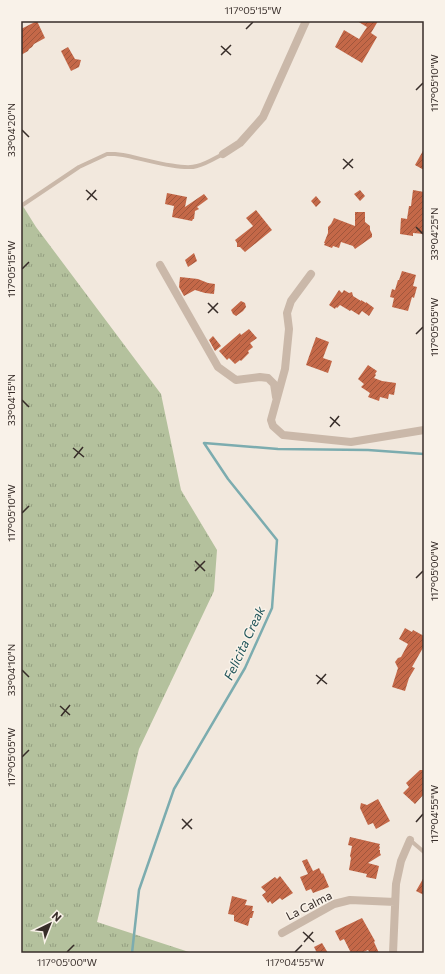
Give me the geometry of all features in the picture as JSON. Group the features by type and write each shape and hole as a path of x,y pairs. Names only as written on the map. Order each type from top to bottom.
{"street":[{"path":"223,154 240,143 263,117 306,21"},
{"path":"160,264 218,367 236,380 260,377 268,378 274,384 276,400"},
{"path":"311,274 291,301 287,313 289,329 286,369 271,420 273,426 284,435 351,442 424,430"},
{"path":"393,953 396,884 401,862 410,840"},
{"name":"La Calma","path":"282,933 334,904 350,900 395,902"}],"lane":[{"path":"21,206 79,167 107,154 123,155 188,168 197,167 223,154"},
{"path":"410,840 424,852"}],"green space":[{"path":"21,203 36,227 161,394 181,490 217,550 214,591 139,749 97,922 192,953 21,953"}],"building":[{"path":"37,21 45,38 34,44 28,51 21,55 21,29"},
{"path":"357,21 378,21 371,33 377,37 362,63 335,47 344,30 359,39 367,27"},
{"path":"68,47 75,59 81,60 79,67 71,71 61,51"},
{"path":"424,149 424,170 415,165"},
{"path":"360,190 365,196 360,201 354,194"},
{"path":"413,190 424,192 424,234 413,233 413,236 400,234 401,218 407,219 409,206 411,206"},
{"path":"167,193 187,197 185,207 204,194 208,199 197,207 199,209 195,211 194,219 192,221 172,217 174,206 165,204"},
{"path":"316,196 321,202 316,207 311,201"},
{"path":"256,210 272,230 245,252 240,247 237,247 235,240 253,226 246,218"},
{"path":"355,212 365,212 365,222 370,226 372,237 355,249 353,246 341,242 339,248 333,246 332,248 324,245 328,233 328,227 334,218 355,226"},
{"path":"194,253 197,261 188,267 185,260"},
{"path":"402,271 416,275 413,286 417,287 408,311 392,307 394,298 390,297 392,289 395,290"},
{"path":"180,277 198,279 215,284 214,294 195,290 184,296 179,287"},
{"path":"339,290 342,293 344,290 349,293 352,292 353,296 366,302 374,308 369,316 362,311 359,315 340,305 335,309 329,305"},
{"path":"241,301 245,303 246,307 236,316 231,310"},
{"path":"249,329 257,338 250,343 253,347 248,351 249,353 241,361 240,360 235,364 229,358 227,360 219,351 240,333 241,335"},
{"path":"213,336 221,346 215,351 209,340"},
{"path":"316,337 329,342 323,358 332,361 328,373 306,365"},
{"path":"368,365 377,371 374,378 396,383 394,395 389,394 388,399 380,397 379,401 368,397 370,393 361,387 364,384 358,379"},
{"path":"405,628 412,632 413,630 424,636 424,646 412,667 415,668 409,678 405,691 392,687 398,668 395,662 401,657 408,644 399,639"},
{"path":"420,770 424,770 424,794 415,804 403,793 409,787 406,783"},
{"path":"378,799 390,821 376,829 373,823 368,825 360,808 361,803 367,805"},
{"path":"350,837 380,844 379,850 381,855 368,863 379,866 376,879 366,877 367,874 349,870 352,846 348,845"},
{"path":"307,859 313,871 319,868 322,874 323,873 329,887 313,893 311,889 306,891 300,877 308,874 302,861"},
{"path":"280,876 293,893 282,900 280,898 272,904 270,901 268,903 262,895 266,892 261,887 275,877 277,879"},
{"path":"424,877 424,895 416,891"},
{"path":"232,896 247,900 245,905 253,906 252,911 254,911 248,926 234,921 234,915 228,914"},
{"path":"362,918 375,941 374,942 379,953 370,953 368,950 361,953 351,953 344,939 340,941 335,931"},
{"path":"322,943 328,953 317,953 314,947"}],"waterway":[{"name":"Felicita Creak","path":"132,953 139,890 174,789 245,668 272,608 277,540 228,479 204,443 278,449 368,450 424,454"}]}
